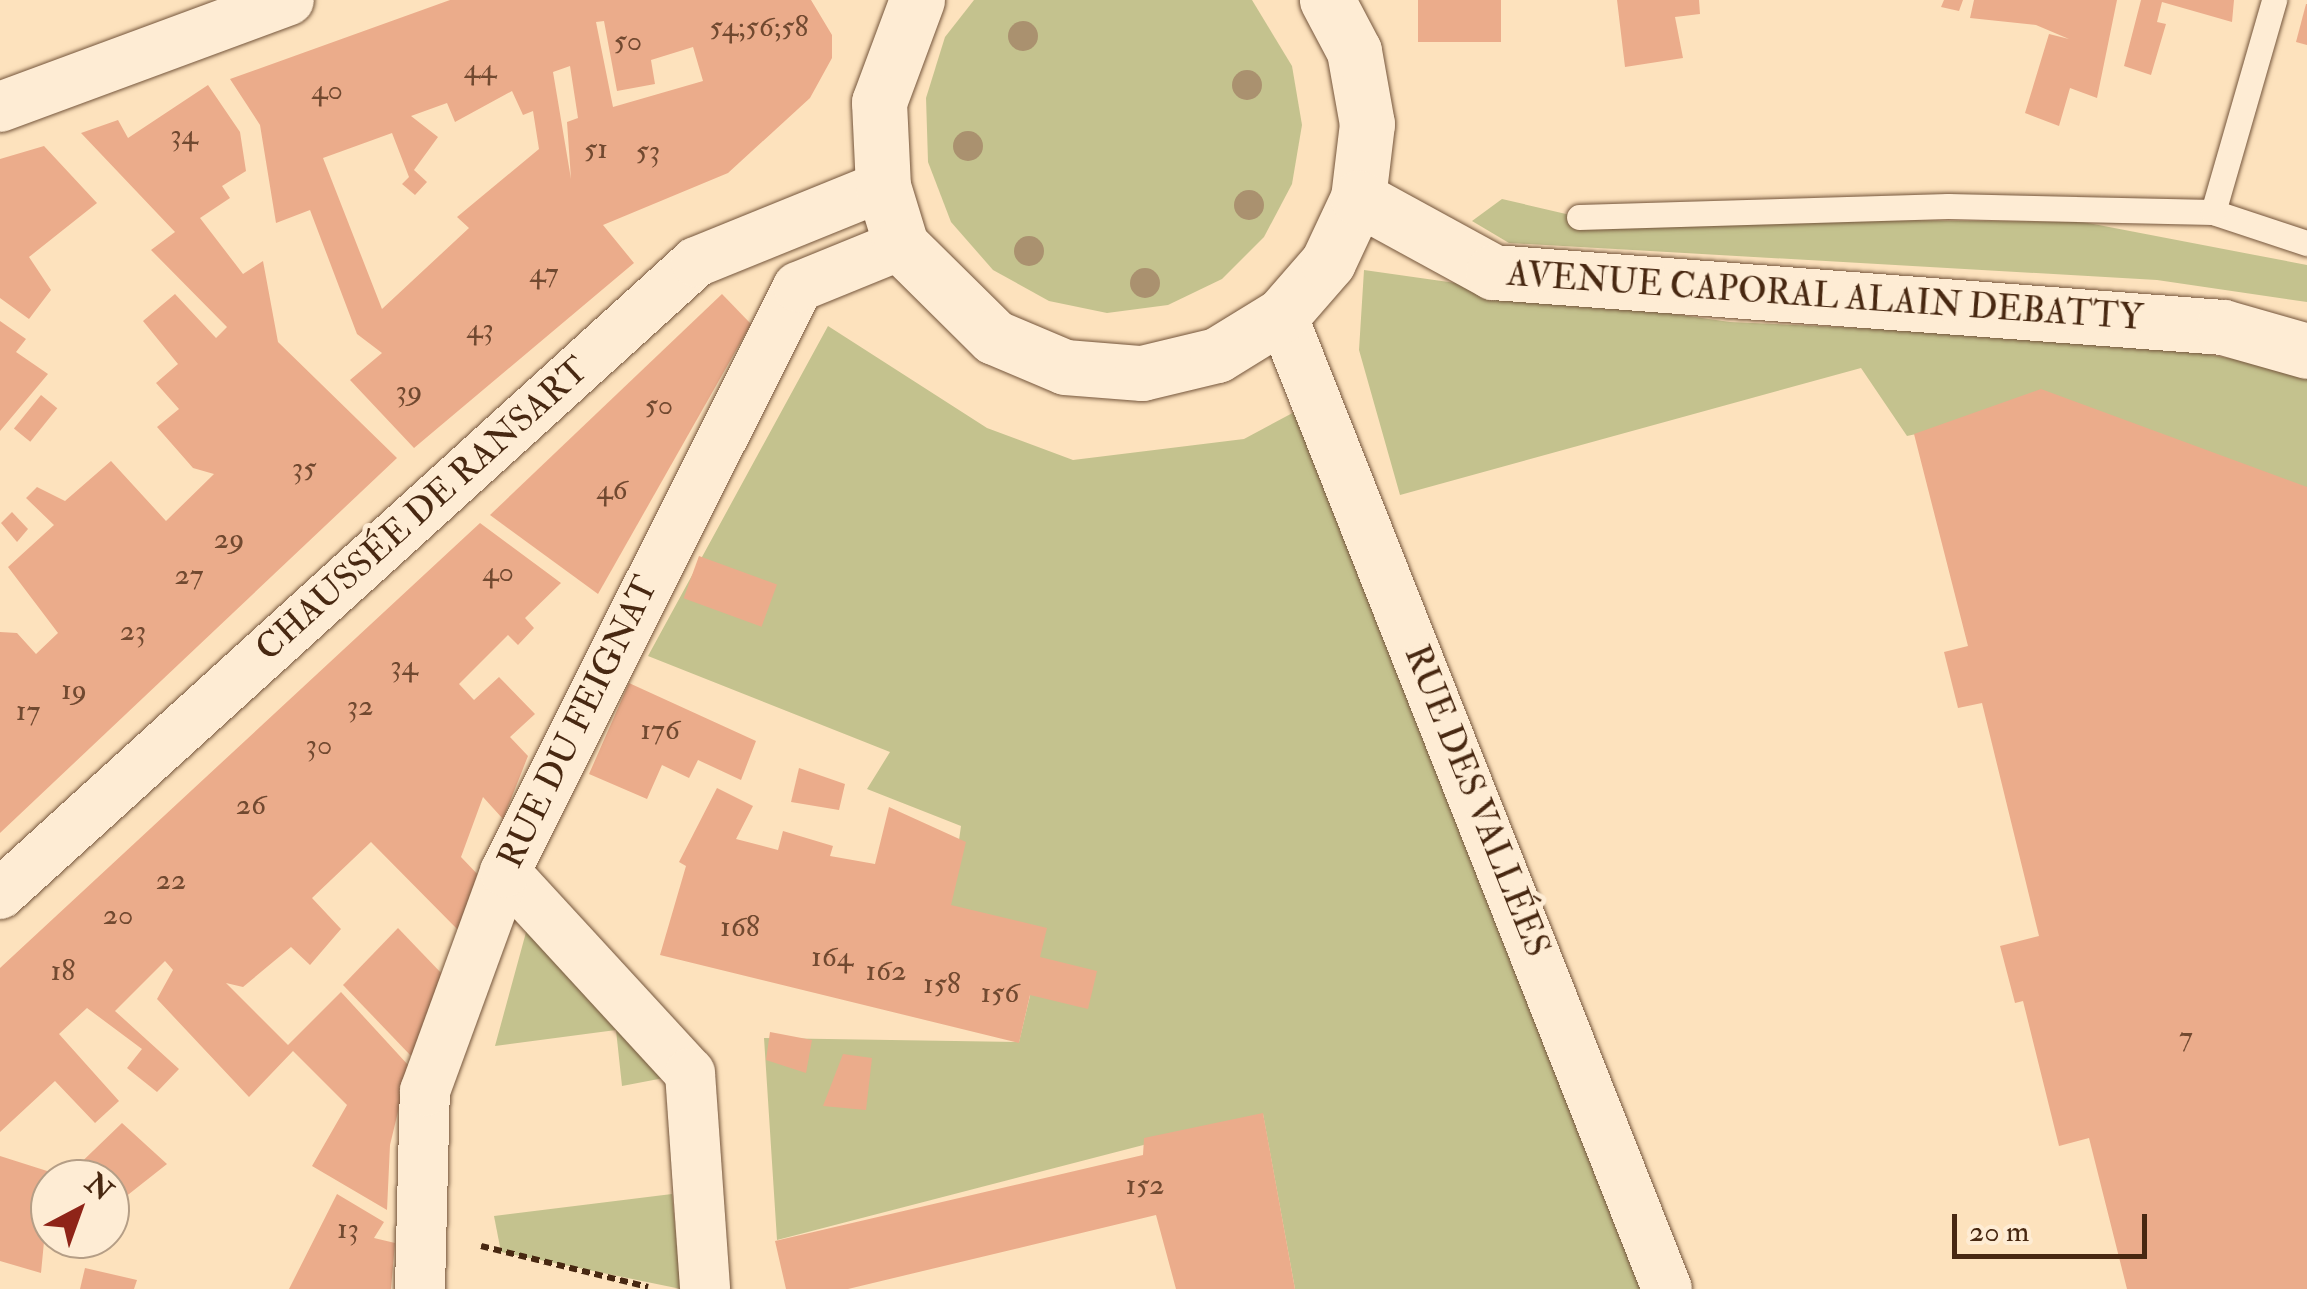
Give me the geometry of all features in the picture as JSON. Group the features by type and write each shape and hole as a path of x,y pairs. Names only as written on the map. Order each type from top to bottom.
{"main road":[{"path":"901,7 879,102 883,186 900,245 994,337 1065,367 1142,373 1217,355 1282,315 1328,262 1358,198 1367,124 1354,51 1327,0"},
{"name":"AVENUE CAPORAL ALAIN DEBATTY","path":"1358,198 1493,272 2223,327 2307,350"}],"street":[{"path":"0,107 289,0"},
{"name":"CHAUSSÉE DE RANSART","path":"0,894 696,262 883,186"},
{"name":"RUE DU FEIGNAT","path":"420,1289 426,1233 425,1091 504,872 798,286 900,245"},
{"name":"RUE DES VALLÉES","path":"1282,315 1667,1289"},
{"path":"504,872 690,1073 706,1289"}],"lane":[{"path":"2214,212 2274,0"},
{"path":"1579,218 1948,206 2214,212 2307,243"}],"path":[{"path":"426,1233 655,1289"}],"shaded area":[{"path":"974,0 1252,0 1292,66 1302,125 1292,184 1264,237 1222,279 1168,305 1107,313 1049,301 993,270 951,222 928,162 926,98 945,37"},
{"path":"1502,199 1579,217 2083,222 2307,265 2307,302 2157,280 1509,243 1472,221"},
{"path":"1364,270 1730,322 2133,340 2307,373 2307,509 2034,408 1907,436 1861,368 1400,495 1359,350"},
{"path":"828,326 987,428 1073,460 1244,439 1300,409 1655,1289 1295,1289 1263,1114 777,1240 764,1038 1019,1042 1039,958 944,945 961,826 867,789 890,752 648,656"},
{"path":"534,903 690,1073 622,1086 616,1030 495,1046"},
{"path":"672,1194 681,1289 501,1252 494,1216"}],"building":[{"path":"450,0 811,0 832,35 832,58 810,98 728,173 603,225 634,263 414,448 350,380 382,353 357,334 310,210 276,223 260,125 230,79","holes":["604,21 617,91 655,84 651,60 693,47 703,81 613,107 596,22","570,66 578,118 567,122 571,179 553,72","512,91 523,115 533,111 539,149 457,217 469,228 382,309 323,158 392,133 409,177 402,184 415,195 427,182 414,170 438,137 411,116 447,103 455,122"]},
{"path":"1418,0 1501,0 1501,42 1418,42"},
{"path":"1617,0 1699,0 1700,14 1675,17 1683,58 1625,67"},
{"path":"1944,0 1963,0 1959,11 1941,7"},
{"path":"1974,0 2117,0 2097,98 2070,88 2059,126 2025,113 2049,34 2069,39 2036,25 1970,18"},
{"path":"2141,0 2234,0 2232,22 2162,2 2157,22 2166,24 2151,75 2124,66"},
{"path":"2307,4 2307,45 2296,42"},
{"path":"208,85 240,132 246,171 222,186 230,198 200,218 243,274 263,261 278,342 397,458 0,833 0,632 17,633 36,654 58,633 8,567 54,525 26,498 37,487 65,501 111,461 166,521 214,474 193,468 157,427 179,409 156,383 178,364 143,321 175,294 216,338 227,327 151,250 175,232 81,133 118,120 128,138"},
{"path":"44,146 97,203 29,257 51,290 29,319 0,298 0,159"},
{"path":"722,294 751,324 598,594 490,515"},
{"path":"0,321 26,339 16,352 48,374 0,431"},
{"path":"2041,389 2307,487 2307,1289 2127,1289 2089,1138 2059,1146 2023,1001 2015,1003 2000,946 2039,936 1982,703 1958,708 1944,652 1968,646 1914,434"},
{"path":"41,395 57,408 30,442 14,428"},
{"path":"12,512 28,529 17,542 1,523"},
{"path":"480,523 561,583 525,618 534,628 518,645 508,635 459,684 474,700 499,677 535,714 510,737 528,756 503,819 483,797 461,857 482,879 461,933 371,842 312,898 341,929 310,965 291,947 243,987 226,983 288,1045 341,992 409,1066 390,1145 387,1210 312,1166 347,1105 293,1051 249,1097 157,999 173,970 165,961 115,1011 179,1069 157,1092 127,1068 142,1049 87,1008 59,1034 119,1101 95,1123 55,1081 0,1132 0,968"},
{"path":"699,556 777,584 762,627 684,598"},
{"path":"629,683 756,741 741,780 698,760 689,778 662,765 647,799 589,774"},
{"path":"799,768 845,784 839,810 791,802"},
{"path":"717,788 753,806 736,839 778,850 783,831 833,846 830,856 875,864 889,807 966,842 951,905 1047,928 1040,957 1097,971 1088,1009 1030,995 1019,1043 660,955 686,866 679,862"},
{"path":"398,928 444,976 413,1058 343,985"},
{"path":"770,1032 812,1040 806,1073 766,1060"},
{"path":"843,1054 872,1058 866,1110 823,1106"},
{"path":"1263,1113 1295,1289 1176,1289 1156,1215 848,1289 786,1289 775,1241 1143,1155 1144,1138"},
{"path":"122,1123 167,1164 130,1193 130,1159 85,1159"},
{"path":"0,1156 30,1166 30,1259 42,1259 41,1273 0,1261"},
{"path":"337,1194 384,1222 374,1238 395,1243 391,1289 289,1289"},
{"path":"85,1268 137,1280 134,1289 80,1289"}]}
